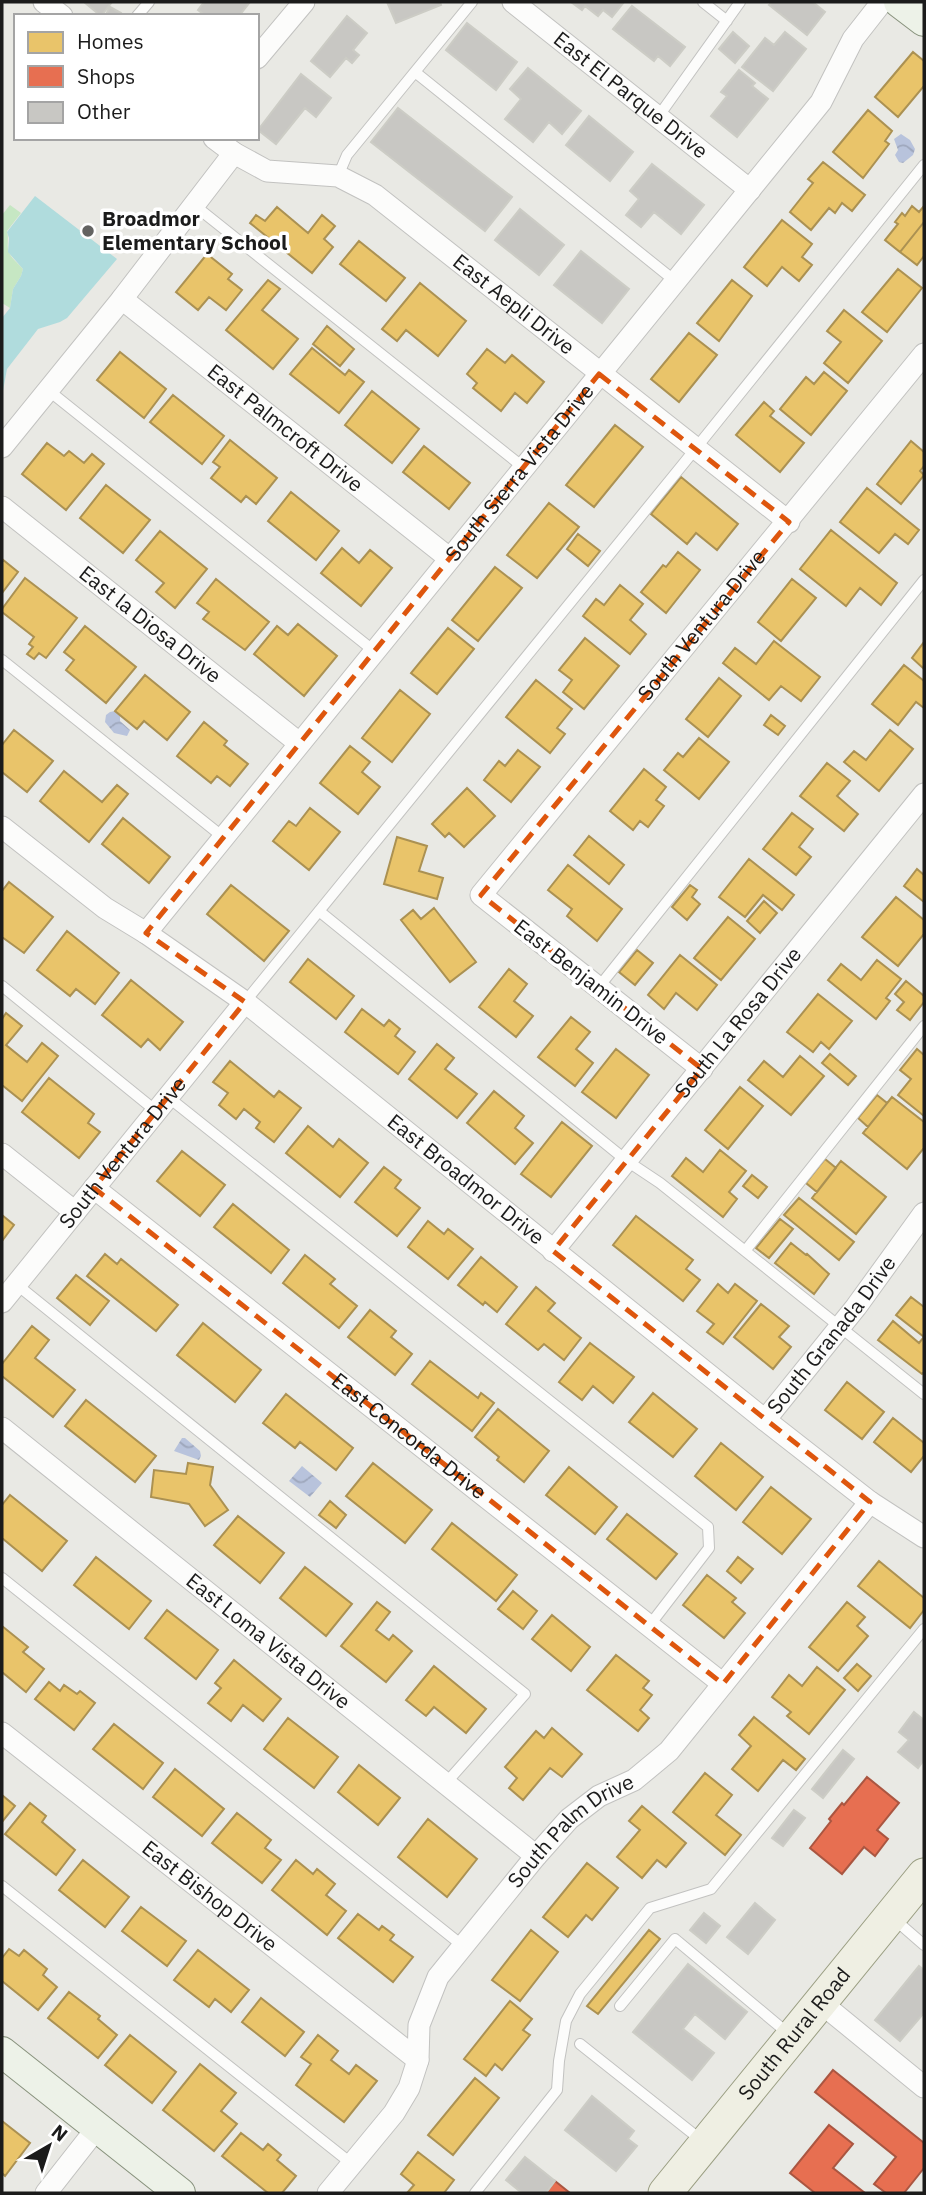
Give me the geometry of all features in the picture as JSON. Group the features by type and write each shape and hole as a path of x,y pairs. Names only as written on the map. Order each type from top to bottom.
{"main road":[{"name":"South Rural Road","path":"665,2193 924,1875"}],"street":[{"path":"44,2 59,14"},
{"path":"259,56 304,2"},
{"name":"East El Parque Drive","path":"513,2 750,190"},
{"name":"South Sierra Vista Drive","path":"146,933 821,102 853,39 881,2"},
{"path":"899,2 924,21"},
{"name":"East Aepli Drive","path":"217,140 267,171 338,176 375,195 598,374 789,522"},
{"path":"2,447 122,299 234,153"},
{"name":"East Palmcroft Drive","path":"122,299 449,558"},
{"name":"South Ventura Drive","path":"481,895 924,354"},
{"name":"East la Diosa Drive","path":"2,507 299,743"},
{"name":"South La Rosa Drive","path":"552,1251 924,794"},
{"name":"East Broadmor Drive","path":"2,827 105,908 245,1002 552,1251 870,1503 924,1537"},
{"name":"East Benjamin Drive","path":"481,895 702,1069"},
{"name":"South Ventura Drive","path":"2,1302 245,1002"},
{"path":"2,1154 75,1212"},
{"name":"East Concorda Drive","path":"93,1188 723,1684"},
{"name":"South Granada Drive","path":"765,1420 840,1327 924,1213"},
{"name":"East Loma Vista Drive","path":"2,1428 536,1856"},
{"name":"South Palm Drive","path":"328,2193 394,2113 409,2088 418,2060 419,2025 438,1977 569,1819 599,1796 634,1780 668,1751 870,1503"},
{"name":"East Bishop Drive","path":"2,1732 418,2060"},
{"path":"821,2002 924,2087"},
{"path":"2,2052 180,2193"},
{"path":"46,2193 97,2128"}],"lane":[{"path":"338,176 347,155 472,2"},
{"path":"703,2 727,21"},
{"path":"659,117 740,2"},
{"path":"415,72 675,281"},
{"path":"245,1002 924,165"},
{"path":"194,205 523,467"},
{"path":"48,390 374,651"},
{"path":"598,988 924,580"},
{"path":"2,660 223,837"},
{"path":"319,911 627,1161 660,1183 924,1394"},
{"path":"2,986 162,1104 708,1527 709,1548 649,1626"},
{"path":"745,1251 924,1026"},
{"path":"16,1284 525,1694 446,1783"},
{"path":"2,1578 463,1946"},
{"path":"475,2193 557,2090 566,2021 580,1994 650,1908 710,1888 924,1629"},
{"path":"2,1886 352,2164"},
{"path":"891,1916 924,1945"},
{"path":"620,2006 676,1939 792,2037"},
{"path":"580,2044 705,2144"}],"highlighted area":[{"path":"599,374 789,522 481,895 702,1069 553,1251 870,1502 723,1684 94,1188 245,1002 146,933"}],"green space":[{"path":"10,205 21,213 7,231 8,249 23,269 13,289 10,308 2,303 2,215"}],"shaded area":[{"path":"35,196 117,259 67,318 38,329 7,369 2,396 2,318 10,308 13,289 23,269 8,252 7,232"}],"water":[{"path":"901,134 910,140 915,149 913,155 903,163 899,162 895,155 898,150 894,139"},
{"path":"115,711 120,715 120,721 130,730 127,736 114,733 105,722 106,715"},
{"path":"182,1438 200,1451 199,1460 174,1451"},
{"path":"302,1466 322,1483 310,1497 289,1481"}],"building: Homes":[{"path":"913,52 924,61 924,86 898,117 875,97"},
{"path":"868,110 892,131 885,141 889,144 863,178 833,152"},
{"path":"823,162 865,195 852,211 842,203 835,213 829,208 811,230 790,212 813,183 808,179"},
{"path":"912,206 919,212 924,206 924,222 900,252 885,240 898,224 895,222 902,213 905,216"},
{"path":"277,207 308,233 322,215 335,226 324,239 333,247 312,273 250,223 256,215 265,221"},
{"path":"782,220 812,244 802,257 812,265 799,281 782,267 767,286 744,267"},
{"path":"924,222 924,256 917,265 900,252"},
{"path":"359,241 405,278 386,301 340,264"},
{"path":"207,254 232,274 228,279 242,290 226,310 209,297 198,310 176,292"},
{"path":"898,269 922,288 887,332 862,312"},
{"path":"268,280 280,289 262,310 298,339 273,369 226,330"},
{"path":"732,280 752,296 719,341 697,323"},
{"path":"420,283 466,321 438,356 406,330 397,341 382,329"},
{"path":"844,310 882,341 848,383 824,363 841,342 827,331"},
{"path":"327,326 354,349 340,366 313,344"},
{"path":"689,333 717,355 679,402 651,379"},
{"path":"312,348 345,375 349,370 364,382 339,413 290,374"},
{"path":"487,349 505,363 512,355 544,382 527,403 515,393 501,411 473,388 477,383 467,374"},
{"path":"120,352 166,389 144,418 97,380"},
{"path":"824,372 847,391 811,435 780,409 806,377 814,384"},
{"path":"372,391 419,429 392,463 345,425"},
{"path":"173,395 224,436 202,464 150,422"},
{"path":"764,402 774,411 770,416 804,443 780,472 736,435"},
{"path":"615,425 643,447 594,507 566,485"},
{"path":"230,440 277,478 256,504 246,496 241,502 211,478 220,467 213,462"},
{"path":"911,441 924,452 924,466 920,471 924,475 901,504 877,484"},
{"path":"47,443 64,456 69,451 84,463 92,454 104,464 66,510 22,474"},
{"path":"424,446 470,483 449,509 403,472"},
{"path":"681,477 738,524 717,550 696,533 687,544 651,514"},
{"path":"106,485 150,520 123,553 80,518"},
{"path":"867,488 919,530 908,544 895,534 879,553 840,522"},
{"path":"291,492 339,531 316,560 268,521"},
{"path":"549,503 579,527 537,578 507,555"},
{"path":"831,530 897,583 881,605 860,588 846,606 800,569"},
{"path":"160,531 207,569 175,608 156,592 164,583 136,560"},
{"path":"578,534 600,551 588,566 567,549"},
{"path":"342,548 359,563 370,550 392,568 361,606 321,573"},
{"path":"678,552 700,570 666,613 641,592 663,565 666,567"},
{"path":"2,559 18,572 2,593"},
{"path":"495,567 522,588 478,641 452,620"},
{"path":"25,578 77,618 46,658 39,653 34,659 27,654 33,647 29,644 34,637 2,612"},
{"path":"216,579 269,622 245,650 203,619 209,612 197,603"},
{"path":"792,579 816,598 781,641 758,622"},
{"path":"620,585 643,604 630,620 646,634 630,654 583,616 596,599 604,605"},
{"path":"298,624 337,656 304,696 254,654 277,626 288,635"},
{"path":"85,626 136,667 106,703 66,670 74,660 64,652"},
{"path":"448,628 474,649 437,694 411,673"},
{"path":"585,638 619,666 584,709 563,692 572,680 559,670"},
{"path":"774,641 820,677 801,701 781,686 769,700 723,663 735,648 756,664"},
{"path":"924,642 924,669 912,658"},
{"path":"904,665 924,681 924,708 916,702 898,725 872,704"},
{"path":"145,675 190,712 167,740 144,721 137,729 115,711"},
{"path":"719,678 741,696 708,737 686,719"},
{"path":"536,680 572,709 557,728 565,734 550,753 506,717"},
{"path":"400,690 430,714 392,762 362,738"},
{"path":"771,715 785,726 778,735 764,725"},
{"path":"204,722 227,741 224,745 248,764 230,786 217,776 211,783 177,756"},
{"path":"14,730 53,761 27,792 2,772 2,745"},
{"path":"890,730 913,749 879,791 844,762 854,751 866,760"},
{"path":"699,738 729,762 699,799 664,770 678,753 683,757"},
{"path":"350,746 370,762 362,772 380,787 358,814 320,783"},
{"path":"518,750 540,767 511,802 484,780 499,761 505,766"},
{"path":"827,763 850,781 837,796 858,814 844,831 800,796"},
{"path":"644,769 666,787 656,800 664,806 648,827 640,821 633,830 610,811"},
{"path":"64,771 102,802 117,785 128,794 89,842 40,801"},
{"path":"467,788 495,816 464,847 449,833 445,837 432,824"},
{"path":"310,808 340,832 309,870 273,841 289,821 296,826"},
{"path":"792,813 813,829 799,847 811,857 796,875 763,849"},
{"path":"123,818 170,857 149,883 102,844"},
{"path":"589,836 624,865 609,884 574,855"},
{"path":"397,837 427,846 419,871 443,878 437,899 384,884"},
{"path":"749,859 794,895 782,910 763,895 745,917 719,897"},
{"path":"568,865 622,909 597,941 567,916 572,909 548,890"},
{"path":"917,869 924,875 924,902 904,886"},
{"path":"9,882 53,917 24,953 2,937 2,891"},
{"path":"231,885 289,931 264,961 207,914"},
{"path":"690,885 697,890 692,897 700,904 687,920 672,907"},
{"path":"896,897 924,920 924,934 898,966 862,937"},
{"path":"764,901 777,913 760,933 747,921"},
{"path":"434,908 476,962 450,982 401,920 413,910 421,919"},
{"path":"728,917 755,939 721,980 694,958"},
{"path":"67,931 119,973 95,1004 76,989 70,996 37,970"},
{"path":"637,950 653,963 635,985 619,972"},
{"path":"680,955 717,985 697,1010 676,993 664,1009 648,995"},
{"path":"308,959 354,996 336,1019 290,982"},
{"path":"877,960 901,979 886,998 890,1001 876,1019 828,980 841,964 861,980"},
{"path":"509,969 527,984 514,1001 533,1016 516,1037 479,1007"},
{"path":"131,980 183,1022 160,1050 148,1039 141,1047 102,1015"},
{"path":"906,981 924,996 924,1002 910,1020 897,1010 904,1002 895,994"},
{"path":"818,994 852,1021 829,1049 821,1042 813,1052 787,1032"},
{"path":"362,1009 384,1026 389,1020 400,1029 395,1036 415,1052 398,1074 345,1032"},
{"path":"6,1013 22,1026 6,1045 27,1062 42,1043 58,1056 22,1101 2,1085 2,1019"},
{"path":"571,1017 590,1032 576,1049 593,1063 575,1086 538,1057"},
{"path":"437,1044 454,1058 445,1069 477,1094 457,1118 409,1079"},
{"path":"616,1049 649,1075 616,1118 582,1092"},
{"path":"917,1049 924,1055 924,1116 898,1095 911,1079 900,1070"},
{"path":"830,1054 856,1076 848,1085 822,1063"},
{"path":"800,1056 824,1076 791,1115 748,1080 764,1061 783,1077"},
{"path":"230,1061 274,1097 279,1091 301,1108 274,1142 256,1128 260,1122 244,1109 236,1119 219,1105 228,1093 213,1082"},
{"path":"49,1078 94,1114 88,1123 100,1132 79,1158 22,1112"},
{"path":"740,1087 763,1106 728,1149 705,1130"},
{"path":"494,1091 524,1116 515,1128 533,1143 515,1164 467,1123"},
{"path":"877,1095 887,1103 868,1127 858,1118"},
{"path":"892,1097 924,1122 924,1148 907,1169 863,1133"},
{"path":"562,1122 592,1146 551,1197 521,1174"},
{"path":"308,1126 333,1147 339,1139 368,1163 340,1197 286,1153"},
{"path":"720,1150 746,1171 729,1192 737,1199 723,1217 672,1176 686,1158 703,1172"},
{"path":"182,1151 225,1185 200,1216 157,1181"},
{"path":"825,1159 836,1168 817,1192 806,1183"},
{"path":"841,1161 886,1197 856,1234 812,1198"},
{"path":"384,1167 401,1180 395,1188 420,1208 397,1236 355,1202"},
{"path":"752,1175 767,1187 758,1198 743,1186"},
{"path":"799,1198 854,1242 839,1260 784,1215"},
{"path":"233,1204 289,1250 271,1273 214,1227"},
{"path":"2,1215 14,1225 2,1241"},
{"path":"636,1216 693,1260 686,1269 700,1280 683,1301 613,1245"},
{"path":"780,1219 793,1229 769,1258 756,1248"},
{"path":"428,1221 444,1234 448,1229 473,1249 448,1279 408,1247"},
{"path":"791,1243 829,1274 814,1294 775,1263"},
{"path":"105,1254 117,1264 121,1259 178,1305 156,1331 87,1276"},
{"path":"305,1255 335,1279 330,1284 357,1306 339,1328 283,1283"},
{"path":"481,1257 517,1287 497,1312 485,1302 483,1305 458,1285"},
{"path":"76,1275 109,1301 90,1325 57,1298"},
{"path":"718,1284 728,1293 735,1284 757,1301 723,1344 707,1332 714,1324 697,1311"},
{"path":"536,1287 555,1303 548,1311 581,1338 564,1360 544,1344 538,1350 506,1324"},
{"path":"911,1297 924,1307 924,1337 896,1315"},
{"path":"761,1304 789,1326 779,1337 791,1347 773,1369 734,1337"},
{"path":"370,1310 396,1331 391,1337 412,1354 395,1375 348,1337"},
{"path":"893,1321 919,1343 924,1337 922,1374 878,1340"},
{"path":"203,1323 261,1370 235,1402 177,1355"},
{"path":"32,1326 49,1340 35,1358 75,1390 53,1417 2,1376 2,1364"},
{"path":"590,1343 634,1377 613,1403 593,1386 582,1400 559,1382"},
{"path":"430,1361 478,1398 481,1393 494,1403 472,1431 412,1384"},
{"path":"847,1382 884,1412 862,1439 825,1410"},
{"path":"653,1393 697,1429 673,1457 629,1422"},
{"path":"286,1394 353,1448 336,1470 300,1442 295,1448 263,1423"},
{"path":"86,1400 156,1456 135,1482 65,1426"},
{"path":"498,1409 549,1451 524,1482 475,1437"},
{"path":"893,1418 924,1443 924,1456 911,1472 874,1442"},
{"path":"721,1443 763,1477 736,1510 695,1476"},
{"path":"188,1463 213,1467 210,1485 228,1510 205,1526 189,1504 151,1497 154,1470 186,1474"},
{"path":"373,1463 432,1510 405,1543 346,1496"},
{"path":"569,1467 617,1507 595,1534 546,1495"},
{"path":"771,1487 811,1519 782,1554 743,1522"},
{"path":"10,1495 67,1541 42,1571 2,1538 2,1505"},
{"path":"330,1501 346,1515 336,1528 319,1515"},
{"path":"627,1514 677,1554 656,1579 607,1539"},
{"path":"238,1516 284,1553 260,1583 214,1545"},
{"path":"452,1523 517,1575 496,1601 432,1549"},
{"path":"96,1557 151,1601 129,1629 74,1585"},
{"path":"738,1557 753,1569 741,1583 727,1571"},
{"path":"879,1561 924,1598 924,1610 910,1628 858,1586"},
{"path":"305,1567 352,1604 326,1636 280,1598"},
{"path":"707,1575 736,1598 732,1602 745,1613 724,1638 683,1605"},
{"path":"513,1591 537,1611 523,1629 498,1609"},
{"path":"377,1602 390,1612 376,1630 389,1640 393,1635 412,1651 386,1682 341,1646"},
{"path":"847,1602 865,1617 857,1626 868,1636 838,1671 809,1647"},
{"path":"167,1610 218,1650 196,1679 145,1638"},
{"path":"552,1615 590,1647 571,1671 532,1639"},
{"path":"2,1626 28,1647 23,1652 44,1669 26,1692 2,1672"},
{"path":"616,1655 649,1681 643,1688 652,1695 640,1710 649,1718 638,1731 587,1690"},
{"path":"234,1660 281,1699 263,1721 243,1705 231,1721 208,1703 221,1688 215,1683"},
{"path":"857,1664 871,1676 858,1691 844,1678"},
{"path":"434,1666 486,1709 466,1733 434,1707 426,1716 406,1700"},
{"path":"817,1667 845,1690 809,1734 787,1716 791,1712 772,1697 789,1675 802,1686"},
{"path":"49,1682 60,1691 64,1685 77,1694 80,1691 95,1703 74,1730 35,1699"},
{"path":"754,1717 805,1759 796,1770 783,1760 758,1791 732,1769 751,1746 739,1735"},
{"path":"288,1718 338,1757 314,1788 264,1749"},
{"path":"114,1724 163,1763 143,1789 93,1749"},
{"path":"552,1728 582,1754 562,1777 550,1768 523,1800 509,1788 517,1778 505,1767 536,1731 544,1738"},
{"path":"359,1765 400,1798 378,1825 338,1792"},
{"path":"175,1769 224,1809 202,1836 153,1797"},
{"path":"705,1773 732,1795 716,1815 741,1835 725,1855 673,1812"},
{"path":"2,1795 15,1806 2,1822"},
{"path":"30,1803 46,1816 42,1822 75,1850 56,1875 5,1834"},
{"path":"642,1806 686,1843 666,1867 657,1860 642,1878 617,1857 640,1830 629,1821"},
{"path":"237,1813 271,1840 265,1848 281,1860 262,1883 212,1843"},
{"path":"428,1819 477,1859 447,1897 398,1857"},
{"path":"83,1860 129,1897 105,1927 59,1890"},
{"path":"296,1860 313,1874 317,1869 335,1884 326,1895 346,1911 327,1935 272,1890"},
{"path":"587,1863 618,1888 592,1920 586,1915 568,1937 543,1917"},
{"path":"141,1907 186,1941 167,1966 122,1931"},
{"path":"358,1914 379,1930 382,1926 394,1935 390,1940 413,1957 393,1982 338,1938"},
{"path":"531,1930 558,1952 520,2001 492,1980"},
{"path":"649,1930 660,1939 598,2014 587,2006"},
{"path":"9,1949 19,1956 24,1950 47,1969 43,1975 57,1987 38,2010 2,1981 2,1958"},
{"path":"198,1950 249,1990 231,2012 215,1999 209,2007 174,1980"},
{"path":"69,1992 100,2016 98,2019 117,2035 98,2058 48,2018"},
{"path":"261,1998 304,2032 285,2056 242,2022"},
{"path":"510,2001 532,2019 523,2030 530,2035 502,2070 495,2064 486,2076 464,2059"},
{"path":"130,2035 176,2072 152,2103 105,2065"},
{"path":"318,2035 338,2051 331,2060 349,2074 356,2065 377,2081 344,2122 296,2085 311,2064 301,2057"},
{"path":"200,2064 236,2093 221,2111 237,2124 214,2151 163,2110"},
{"path":"475,2078 499,2098 453,2155 428,2135"},
{"path":"2,2121 30,2143 5,2176 2,2173"},
{"path":"241,2133 263,2150 268,2144 281,2155 277,2160 296,2176 282,2193 268,2193 222,2156"},
{"path":"418,2152 454,2180 444,2193 407,2193 414,2185 401,2174"}],"building: Shops":[{"path":"867,1777 899,1803 877,1830 888,1839 875,1856 864,1847 842,1874 810,1848 831,1821 829,1819"},
{"path":"833,2070 924,2143 924,2168 904,2193 886,2193 874,2184 896,2157 815,2092"},
{"path":"829,2125 853,2144 833,2168 865,2193 815,2193 790,2173"},
{"path":"555,2181 570,2193 546,2193"}],"building: Other":[{"path":"84,2 112,2 103,14 99,14"},
{"path":"204,2 250,2 241,14 203,14 198,10"},
{"path":"387,2 440,2 441,5 396,23"},
{"path":"571,2 624,2 612,17 603,10 598,16 585,6 582,10"},
{"path":"772,2 815,2 825,12 807,35 769,5"},
{"path":"632,6 685,47 670,66 658,56 654,61 613,29"},
{"path":"110,7 121,13 121,14 106,14"},
{"path":"347,16 367,33 353,50 359,55 352,63 346,58 330,77 311,61"},
{"path":"467,23 517,62 496,90 446,50"},
{"path":"733,32 749,46 735,63 719,49"},
{"path":"785,32 806,49 773,91 742,67 765,38 774,45"},
{"path":"528,68 581,111 562,134 549,122 533,142 505,119 521,99 510,89"},
{"path":"739,70 755,83 752,86 768,99 737,137 711,116 727,96 721,92"},
{"path":"301,74 331,98 316,117 305,108 276,144 259,129"},
{"path":"398,108 512,197 485,231 371,142"},
{"path":"589,116 633,152 610,181 566,145"},
{"path":"652,164 704,205 681,234 654,212 641,227 626,215 639,199 630,191"},
{"path":"520,209 564,245 539,275 495,240"},
{"path":"581,251 629,289 602,323 554,285"},
{"path":"914,1712 924,1720 924,1760 918,1768 898,1752 909,1740 899,1732"},
{"path":"843,1750 854,1759 823,1798 812,1789"},
{"path":"794,1810 805,1818 783,1846 772,1838"},
{"path":"755,1903 775,1920 748,1954 727,1937"},
{"path":"704,1913 720,1926 706,1943 690,1930"},
{"path":"688,1964 747,2012 725,2039 695,2014 683,2029 714,2053 692,2080 633,2032"},
{"path":"919,1966 924,1970 924,2013 900,2041 875,2020"},
{"path":"592,2096 634,2131 628,2139 637,2146 616,2171 565,2130"},
{"path":"525,2157 555,2181 546,2193 522,2193 506,2180"}],"place":[{"name":"Broadmor Elementary School","path":"88,231"}]}
